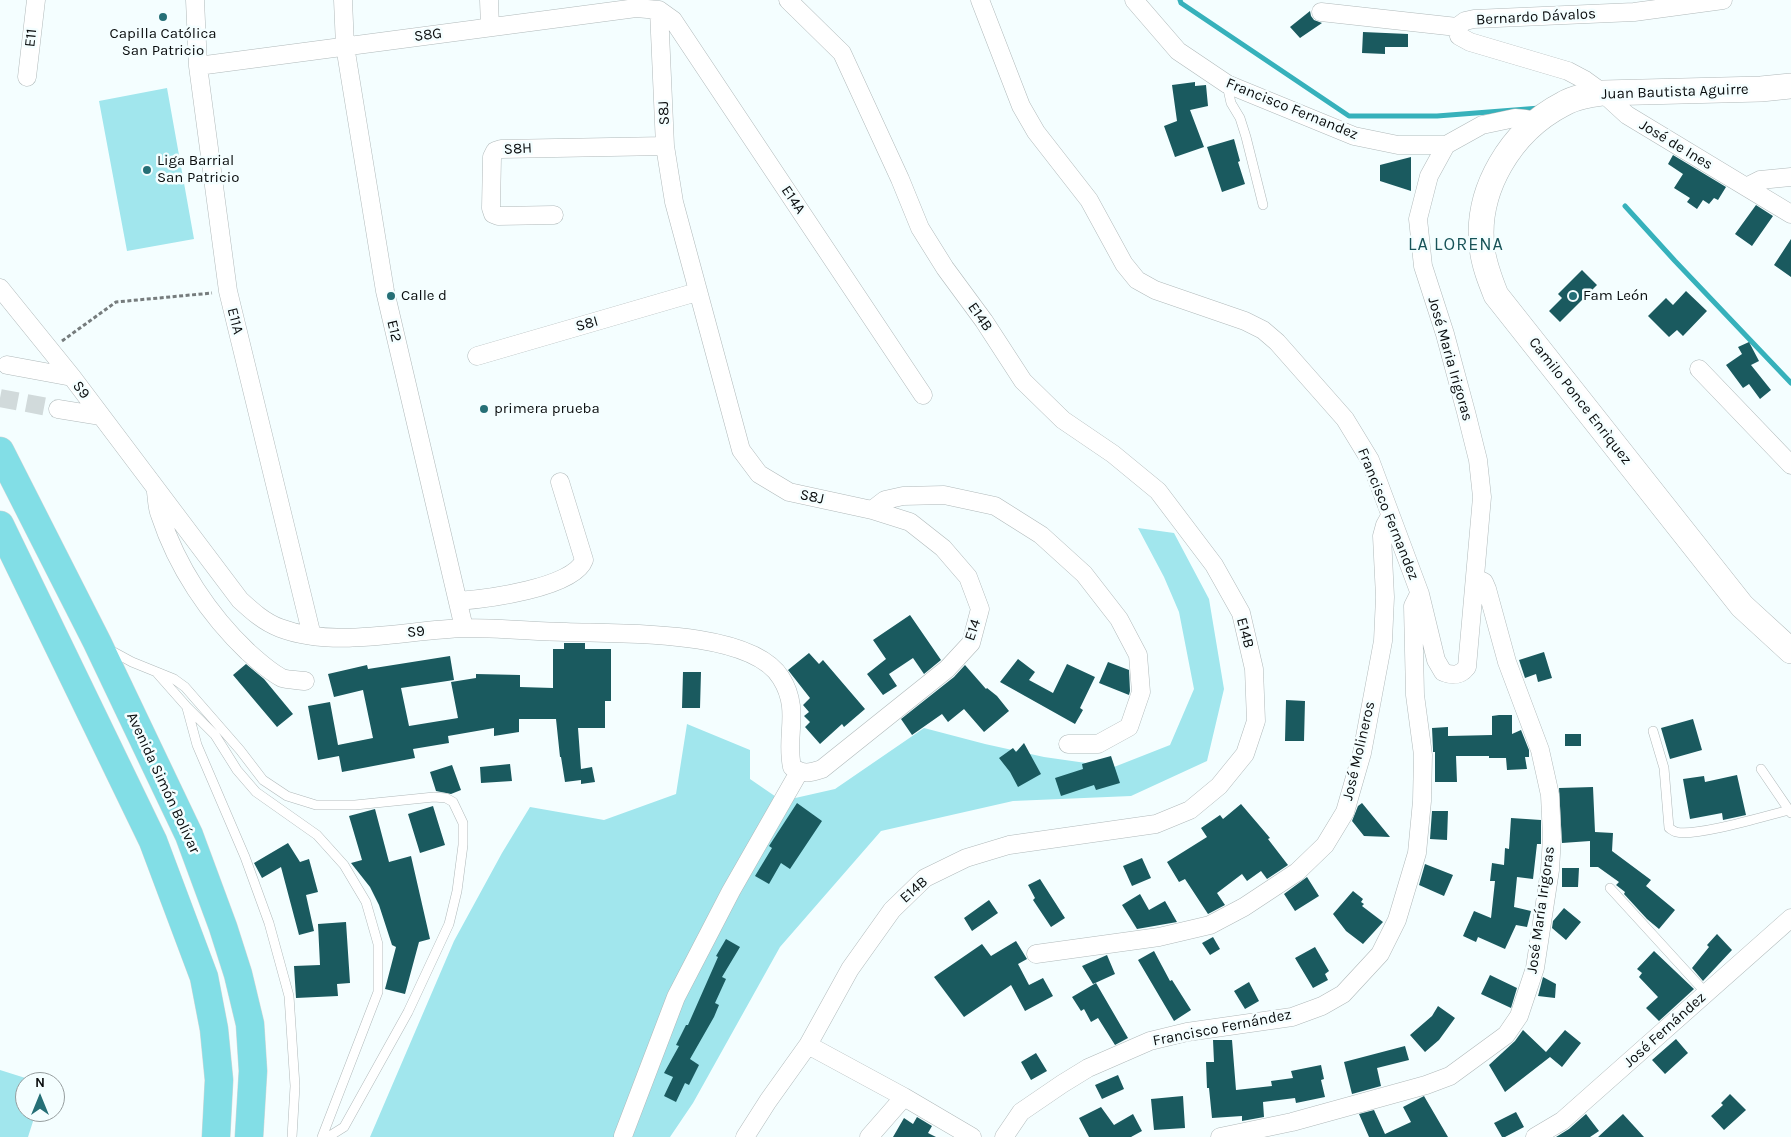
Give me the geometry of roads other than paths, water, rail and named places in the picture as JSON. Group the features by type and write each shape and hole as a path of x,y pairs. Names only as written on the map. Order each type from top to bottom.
{"highway":[{"name":"Avenida Simón Bolívar","path":"0,451 97,642 189,835 223,927 238,974 250,1024 253,1071 249,1137"},
{"path":"0,525 153,841 204,977 214,1029 218,1080 216,1137"}],"main road":[{"name":"Juan Bautista Aguirre","path":"1536,121 1563,104 1578,98 1603,93 1762,89 1791,86"},
{"name":"Camilo Ponce Enrìquez","path":"1536,121 1503,158 1494,174 1483,208 1481,226 1482,248 1487,274 1496,295 1742,606 1791,651"}],"street":[{"name":"E11","path":"27,77 36,0"},
{"name":"E11A","path":"195,0 198,66 228,291 312,636"},
{"name":"E12","path":"342,0 345,46 385,291 464,628"},
{"path":"489,0 490,27"},
{"name":"E14B","path":"745,1137 808,1045 850,968 892,910 925,878 966,858 1009,845 1156,824 1190,810 1220,786 1245,754 1256,721 1254,669 1241,613 1214,565 1158,491 1113,454 1063,420 1023,380 984,321 945,268 920,228 900,179 842,53 788,0"},
{"name":"Francisco Fernandez","path":"980,0 1021,106 1036,132 1088,200 1124,264 1137,280 1155,290 1244,321 1263,330 1278,342 1345,419 1370,460 1420,594"},
{"name":"Francisco Fernandez","path":"1134,0 1178,51 1227,84 1354,136 1398,144 1446,145"},
{"name":"Bernardo Dávalos","path":"1321,12 1457,27 1465,21 1474,19 1634,12 1723,0"},
{"name":"S8G","path":"198,66 490,27 635,4 659,10"},
{"name":"S8J","path":"659,10 665,146 674,202 741,450 759,474 789,492 872,510"},
{"name":"E14A","path":"659,10 673,20 923,394"},
{"name":"José de Ines","path":"1457,27 1459,36 1470,42 1568,71 1585,80 1603,93 1627,115 1791,214"},
{"path":"1446,145 1482,125 1514,118 1536,121"},
{"name":"José Maria Irigoras","path":"1420,594 1436,660 1443,672 1456,675 1463,672 1467,667 1482,497 1478,460 1466,412 1445,334 1423,266 1418,218 1428,176 1446,145"},
{"name":"S8H","path":"554,215 498,216 493,214 491,208 492,157 495,150 665,146"},
{"path":"1746,187 1760,180 1791,177"},
{"name":"S9","path":"0,288 72,377 240,600 264,620 279,628 312,636 368,636 464,628 677,636 729,646 766,661 781,678 791,701 793,724 789,754 792,766 799,772"},
{"name":"S8I","path":"477,356 697,292"},
{"name":"S9","path":"0,306 26,334 50,350"},
{"path":"6,365 72,377"},
{"path":"1699,369 1791,465"},
{"path":"58,408 101,416"},
{"path":"458,601 526,591 577,572 584,560 560,482"},
{"path":"156,489 162,521 185,572 205,604 232,637 259,662 282,678 305,681"},
{"path":"872,510 886,500 903,496 944,495 995,506 1041,536 1084,574 1119,619 1138,655 1141,692 1128,727 1098,744 1068,744"},
{"name":"E14","path":"799,772 810,773 822,769 947,669 971,643 980,609 968,576 943,548 910,522 872,510"},
{"name":"José Molineros","path":"1036,954 1159,937 1210,925 1244,908 1297,872 1325,845 1345,812 1362,753 1383,641 1385,597 1382,536 1390,516"},
{"name":"José María Irigoras","path":"1220,1137 1292,1122 1426,1085 1450,1076 1506,1036 1519,1016 1535,968 1549,879 1552,837 1550,795 1540,750 1508,662 1487,589 1484,582 1475,578"},
{"name":"Francisco Fernández","path":"1004,1137 1021,1112 1088,1068 1150,1041 1186,1032 1292,1016 1322,1006 1343,994 1380,954 1397,920 1416,853 1422,800 1423,755 1416,695 1413,606 1420,594"},
{"path":"623,1136 676,997 749,857 799,772"},
{"name":"José Fernández","path":"1538,1136 1562,1121 1791,918"},
{"path":"808,1045 904,1097 972,1137"},
{"path":"869,1137 904,1097"}],"lane":[{"path":"1227,84 1231,103 1240,118 1246,137 1263,205"},
{"path":"97,642 132,662 174,678 185,687 240,750 263,780 287,796 316,805 356,806 405,799 446,798 454,802 463,823 462,854 457,891 449,924 408,1012 344,1127 328,1137"},
{"path":"157,672 187,707 215,735 237,770 256,792 317,834 344,865 366,902 378,944 378,992 322,1137"},
{"path":"187,707 197,745 245,857 269,922 288,996 295,1086 292,1137"},
{"path":"1653,731 1664,768 1669,828 1674,832 1720,827 1790,812 1761,769"},
{"path":"1610,888 1706,993"}],"waterway":[{"path":"1180,0 1181,3 1349,116 1437,116 1540,108"},
{"path":"1625,206 1791,383"}],"tunnel":[{"path":"0,398 58,409"}],"place":[{"name":"Capilla Católica San Patricio","path":"163,17"},
{"name":"Liga Barrial San Patricio","path":"147,170"},
{"name":"Calle d","path":"391,296"},
{"name":"Fam León","path":"1573,296"},
{"name":"primera prueba","path":"484,409"}],"district":[{"name":"LA LORENA","path":"1456,245"}]}
